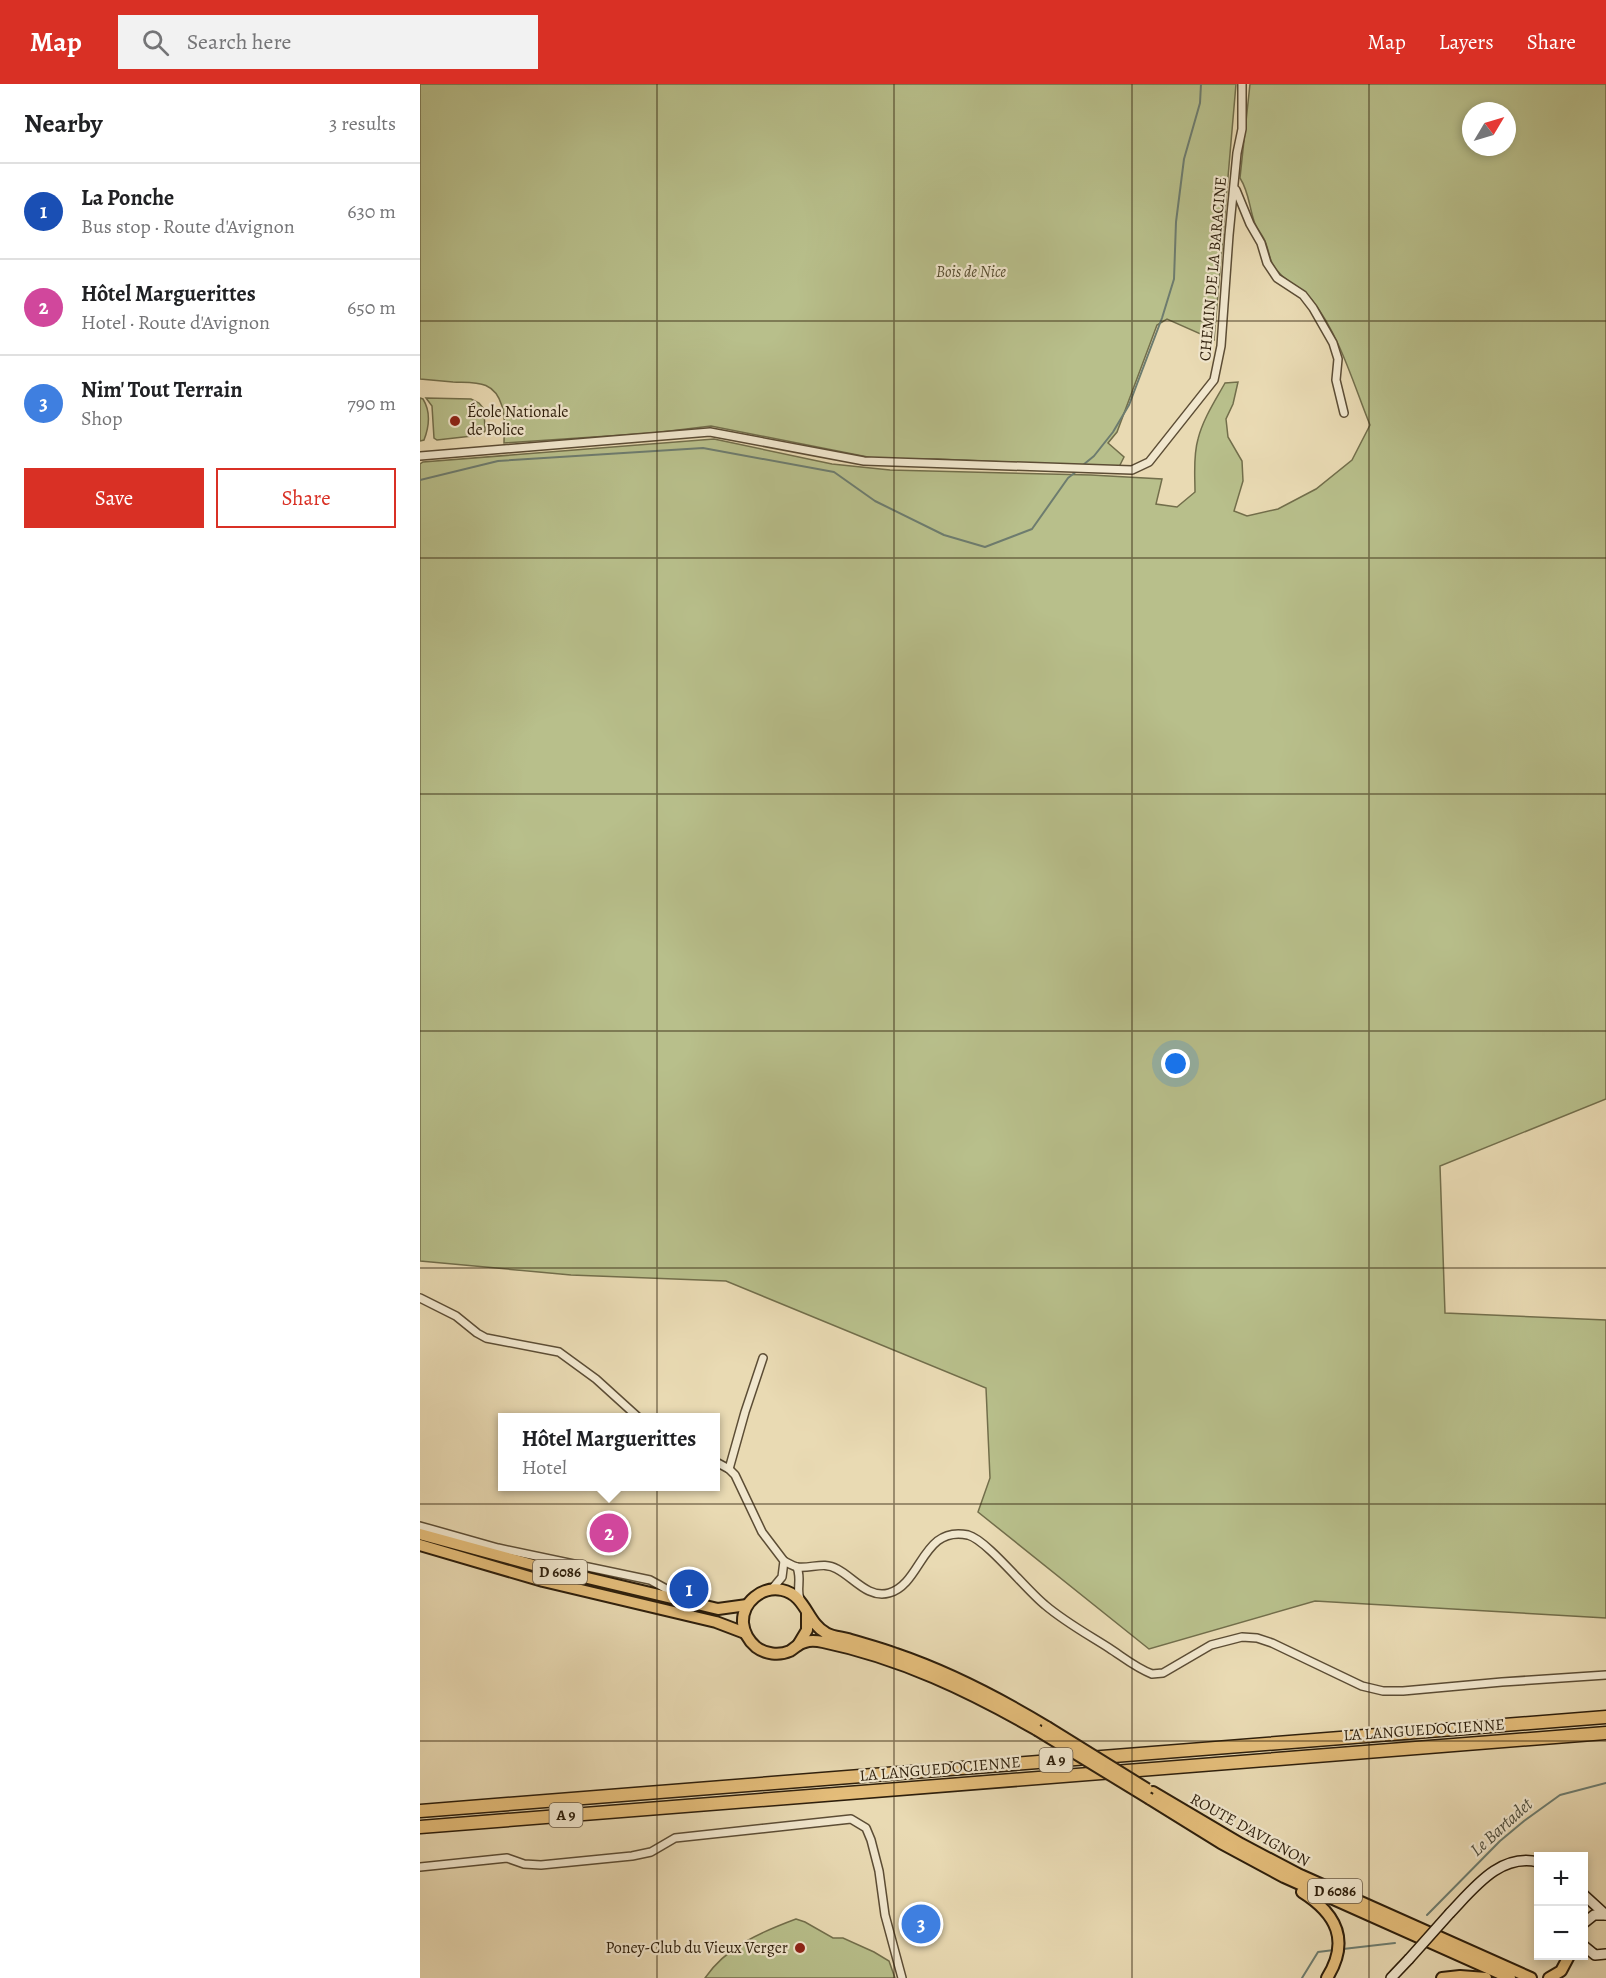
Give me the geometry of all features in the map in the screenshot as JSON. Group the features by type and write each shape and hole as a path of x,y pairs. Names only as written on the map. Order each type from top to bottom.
{"highway":[{"name":"LA LANGUEDOCIENNE","path":"420,1811 1606,1717"},
{"name":"LA LANGUEDOCIENNE","path":"420,1827 1606,1733"}],"main road":[{"name":"D 6086","path":"420,1534 537,1566 697,1605 718,1609 747,1605"},
{"name":"D 6086","path":"420,1545 543,1581 716,1622 745,1633"},
{"path":"772,1589 788,1592 802,1604 808,1622 807,1630 798,1645 790,1651 780,1654 759,1649 745,1633 744,1614 747,1605 758,1594 772,1589"},
{"name":"D 6086","path":"802,1604 817,1626 829,1634 897,1654 952,1676 1003,1701 1042,1728 1151,1795"},
{"name":"D 6086","path":"798,1645 807,1641 825,1642 900,1664 960,1689 1042,1728"},
{"name":"ROUTE D'AVIGNON","path":"1151,1795 1246,1857 1346,1907 1510,1978"},
{"name":"ROUTE D'AVIGNON","path":"1151,1795 1298,1874 1530,1977"},
{"path":"1246,1857 1311,1898 1332,1918 1337,1931 1339,1947 1336,1961 1327,1978"},
{"path":"1391,1978 1486,1877 1504,1864 1518,1860 1534,1862"},
{"path":"1588,1899 1606,1915"},
{"path":"1588,1920 1594,1915 1606,1915"},
{"path":"1588,1949 1595,1955 1606,1954"},
{"path":"1549,1978 1561,1971 1567,1960"},
{"path":"1442,1978 1460,1976 1486,1978"}],"street":[{"name":"CHEMIN DE LA BARACINE","path":"420,456 710,432 864,461 1132,470 1149,462 1215,380 1221,346 1229,235 1242,129 1242,84"},
{"path":"1235,187 1250,224 1261,243 1267,263 1277,278 1303,295 1333,343 1338,359 1336,380 1344,413"},
{"path":"420,1298 456,1316 482,1336 521,1346 547,1348 564,1355 596,1378 634,1413"},
{"path":"729,1468 763,1358"},
{"path":"720,1464 729,1468 738,1478 762,1532 784,1562 797,1567 828,1565 838,1569 871,1592 887,1594 907,1581 936,1541 959,1534 972,1536 985,1544 1023,1585 1064,1620 1152,1674 1163,1673 1219,1641 1242,1637 1257,1638 1272,1643 1362,1686 1383,1691 1606,1675"},
{"path":"420,1526 498,1548 650,1580 697,1605"},
{"path":"772,1589 782,1577 784,1562"},
{"path":"797,1567 801,1579 798,1592 802,1604"},
{"path":"420,1867 507,1858 524,1864 541,1865 632,1856 651,1852 675,1838 851,1819 866,1828 871,1840 879,1871 886,1923 902,1978"}],"green space":[{"name":"Bois de Nice","path":"420,84 1236,84 1214,340 1167,319 1157,325 1117,432 1108,443 1124,457 1119,467 937,459 878,459 711,426 653,433 504,443 503,410 498,397 489,387 476,383 420,379"},
{"path":"1250,84 1606,84 1606,1099 1440,1166 1445,1313 1606,1320 1606,1618 1315,1601 1149,1649 978,1512 990,1478 986,1388 726,1281 571,1275 420,1261 420,464 714,439 832,464 890,470 1162,479 1156,504 1177,507 1195,492 1196,445 1206,417 1225,383 1238,382 1233,404 1226,419 1228,437 1242,461 1243,481 1234,511 1247,516 1278,509 1316,489 1352,460 1370,425 1345,360 1322,314 1312,300 1280,274 1272,263 1265,241 1255,224 1240,178"},
{"path":"420,398 426,404 428,420 424,440 420,441"},
{"path":"426,398 471,399 479,403 484,409 485,431 481,435 437,440 434,438 432,406"},
{"name":"Poney-Club du Vieux Verger","path":"796,1919 833,1938 843,1938 874,1952 889,1961 895,1978 705,1978 734,1949 757,1935"}],"waterway":[{"path":"1083,465 1094,456 1113,432 1129,405 1162,318 1174,279 1176,222 1184,159 1200,103 1201,84"},
{"path":"420,480 498,461 703,448 834,472 875,501 944,535 985,547 1032,529 1068,478 1077,471"},
{"name":"Le Bartadet","path":"1427,1915 1500,1841 1524,1821 1560,1795 1606,1783"},
{"name":"Le Bartadet","path":"1343,1949 1395,1943"},
{"name":"Le Bartadet","path":"1302,1978 1318,1952 1334,1950"}],"place":[{"name":"École Nationale de Police","path":"455,421"},
{"name":"Hôtel Marguerittes","path":"609,1533"},
{"name":"La Ponche","path":"689,1589"},
{"name":"Nim' Tout Terrain","path":"921,1924"},
{"name":"Poney-Club du Vieux Verger","path":"800,1948"}]}
